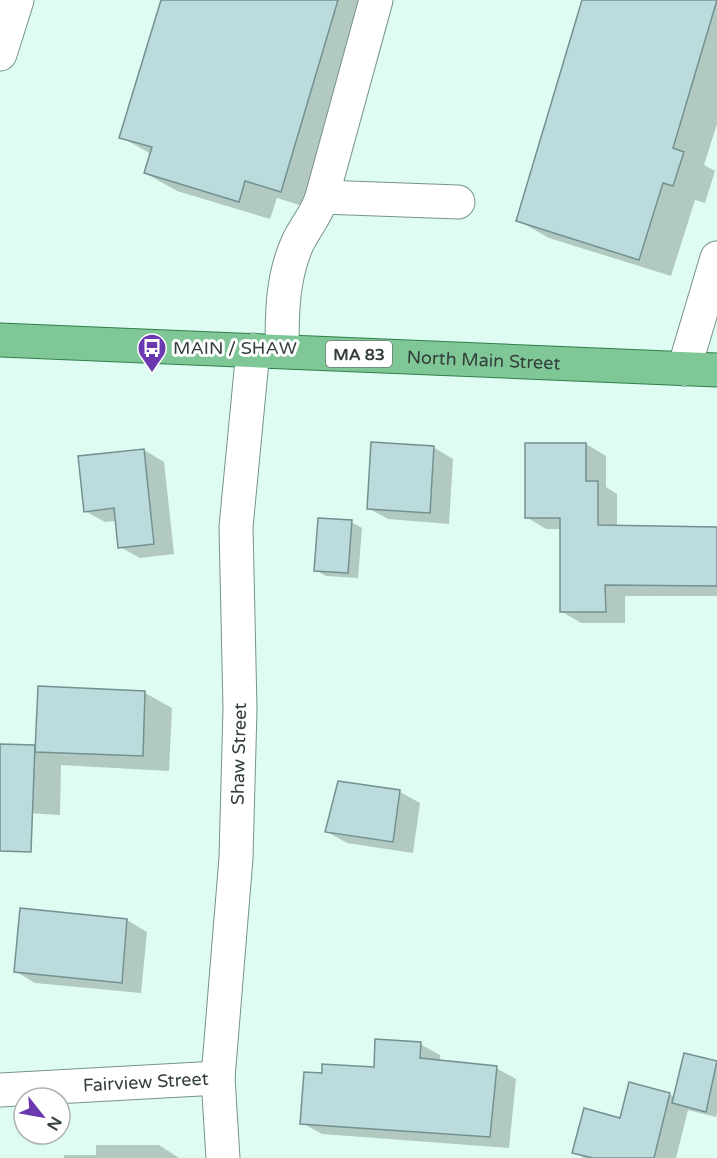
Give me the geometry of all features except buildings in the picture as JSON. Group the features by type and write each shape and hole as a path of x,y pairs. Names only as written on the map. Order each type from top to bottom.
{"main road":[{"name":"North Main Street","path":"0,340 717,370"}],"street":[{"path":"0,54 17,0"},
{"name":"Shaw Street","path":"223,1158 218,1078 236,858 240,709 236,527 268,350 282,294 298,242 318,210 376,0"},
{"path":"322,197 458,202"},
{"path":"684,369 717,258"},
{"name":"Fairview Street","path":"0,1090 218,1078"}],"place":[{"name":"MAIN / SHAW","path":"152,374"}]}
